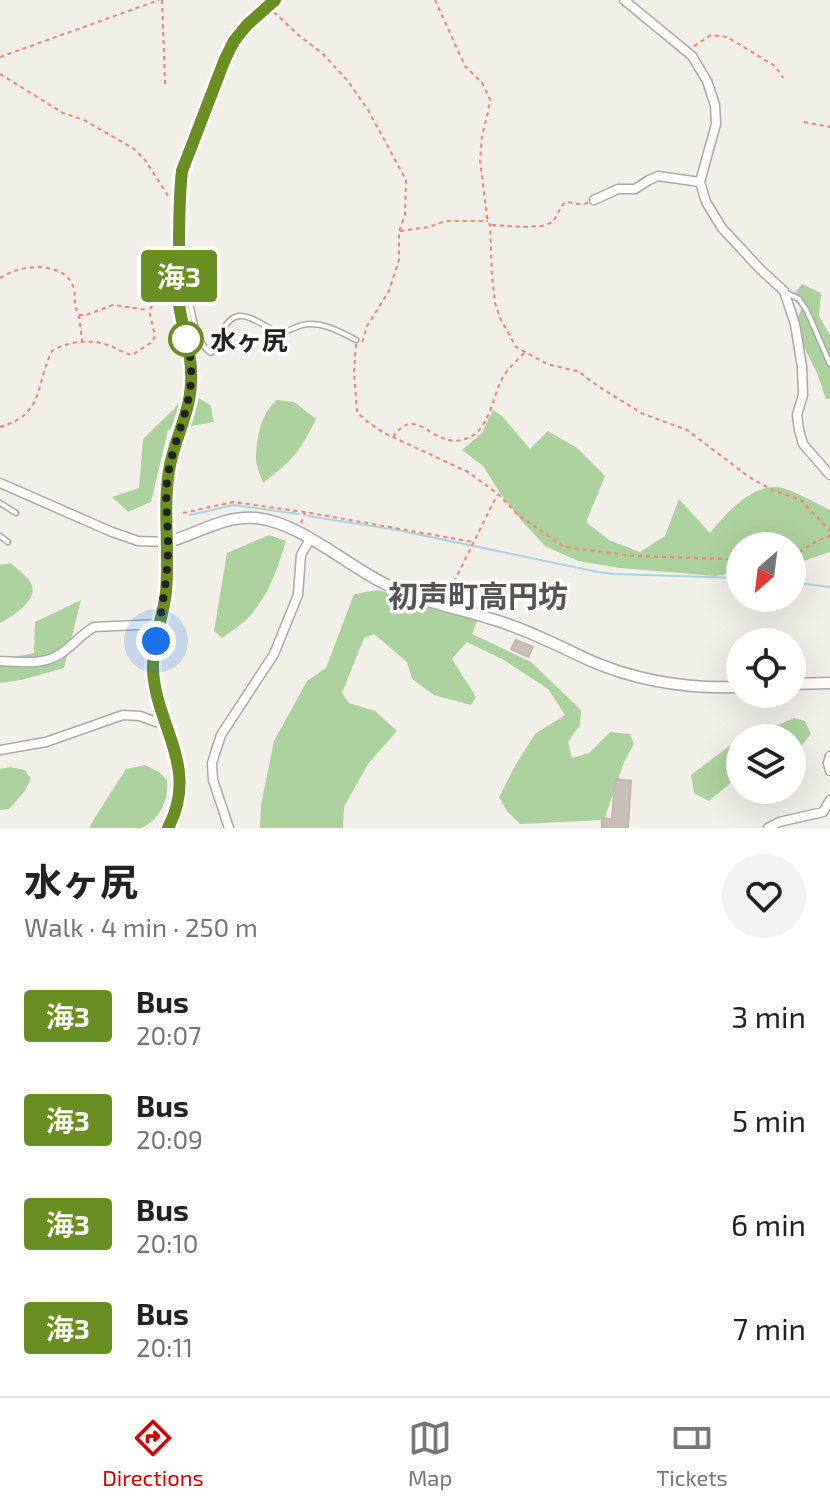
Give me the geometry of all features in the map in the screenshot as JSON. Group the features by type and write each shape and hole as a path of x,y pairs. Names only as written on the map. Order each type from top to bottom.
{"main road":[{"path":"168,828 176,812 180,787 177,754 156,690 153,670 166,591 168,475 188,409 192,379 179,293 182,171 234,41 272,3"}],"street":[{"path":"624,0 692,56 707,81 715,105 716,124 700,182 706,202 722,228 784,291 795,324 802,367 803,395 797,415 799,430 803,444 830,475"},
{"path":"594,200 618,189 635,189 658,176 700,182"},
{"path":"0,483 138,541 168,542 209,526 243,518 273,521 298,531 387,585 529,631 591,661 662,683 726,688"},
{"path":"229,828 213,780 212,763 221,735 274,654 298,595 301,555 310,539"},
{"path":"0,661 40,662 55,657 94,627 159,624"},
{"path":"806,684 830,683"},
{"path":"0,750 46,742 123,715 166,721"},
{"path":"830,756 830,771"},
{"path":"768,828 779,822 823,812 830,800"}],"lane":[{"path":"179,293 188,287 203,348 211,353 215,351 225,327 233,318 243,316 280,332 301,326 326,325 356,340"},
{"path":"784,291 799,299 807,311 830,364"},
{"path":"0,503 16,513"},
{"path":"0,536 8,542"}],"path":[{"path":"1,55 160,0 165,84"},
{"path":"435,0 465,66 482,83 490,99 480,160 490,223 492,276 500,318 516,347 547,364 580,372 643,414 687,430 749,477 772,490 801,500 830,531"},
{"path":"272,3 297,34 322,53 347,80 368,110 406,180 405,215 399,231 399,260 389,291 367,326 362,343 356,340 354,372 357,412 393,437 468,472 498,494 517,514 564,547 635,556 726,559"},
{"path":"686,52 711,35 727,37 775,66 783,78"},
{"path":"0,74 63,113 84,120 134,149 145,160 180,213"},
{"path":"804,122 830,127"},
{"path":"399,231 429,227 445,221 542,226 553,222 563,203 569,201 583,205 594,200"},
{"path":"0,278 18,269 46,268 58,270 68,277 74,288 74,307 79,315 83,342"},
{"path":"0,427 19,420 31,410 52,351 58,347 95,342 132,355 152,342 155,336 149,310 155,302 179,293"},
{"path":"79,315 113,305 149,310"},
{"path":"393,437 403,425 410,423 441,439 467,439 477,433 505,373 525,353"},
{"path":"442,605 498,494"},
{"path":"183,513 233,502 305,512 473,545"},
{"path":"298,531 305,512"},
{"path":"806,548 830,536"}],"green space":[{"path":"802,284 821,293 819,316 830,335 830,399 826,399 794,327 802,307 791,298"},
{"path":"194,395 210,405 214,422 168,430 151,502 128,512 112,497 139,488 143,439 184,396"},
{"path":"277,400 294,402 316,419 294,455 263,483 256,462 258,435 263,419"},
{"path":"493,410 530,449 548,431 577,448 605,476 586,522 609,540 640,552 665,536 679,499 710,533 730,510 748,496 777,487 830,510 830,552 806,560 806,532 726,532 726,574 715,576 620,568 578,561 545,546 502,496 483,466 462,450 482,433"},
{"path":"269,535 286,541 271,582 247,619 222,638 214,631 227,553"},
{"path":"11,563 31,583 32,596 23,607 0,623 0,565"},
{"path":"378,590 478,619 472,634 531,662 581,710 580,725 568,742 572,758 589,753 610,732 630,734 634,744 624,762 604,820 520,824 499,797 535,734 565,715 548,689 504,660 467,642 452,659 476,697 471,705 434,695 412,679 407,662 374,634 364,638 342,693 349,703 375,711 397,731 368,764 344,807 343,828 260,828 261,805 274,741 307,681 326,668 354,594"},
{"path":"81,600 64,668 0,683 0,659 34,653 35,622"},
{"path":"794,718 805,721 811,734 806,740 806,724 780,724"},
{"path":"726,749 726,787 709,801 694,793 691,775"},
{"path":"145,765 167,780 165,801 153,820 141,828 89,828 126,769"},
{"path":"0,769 25,770 31,779 9,809 0,810"}],"building":[{"path":"516,640 533,647 528,657 511,649"},
{"path":"615,779 631,781 628,828 602,828 602,818 612,819"}],"waterway":[{"path":"190,515 234,505 299,514"},
{"path":"308,516 397,530 598,572 726,578"},
{"path":"806,584 830,587"}],"bus line":[{"name":"海3","path":"168,828 178,800 178,763 156,690 153,664 166,591 168,475 188,409 192,379 179,300 182,171 234,41 275,0"}],"place":[{"name":"水ヶ尻","path":"186,339"}],"district":[{"name":"初声町高円坊","path":"478,595"}],"route":[{"path":"156,641 166,591 168,475 188,409 191,388 186,339"}]}
